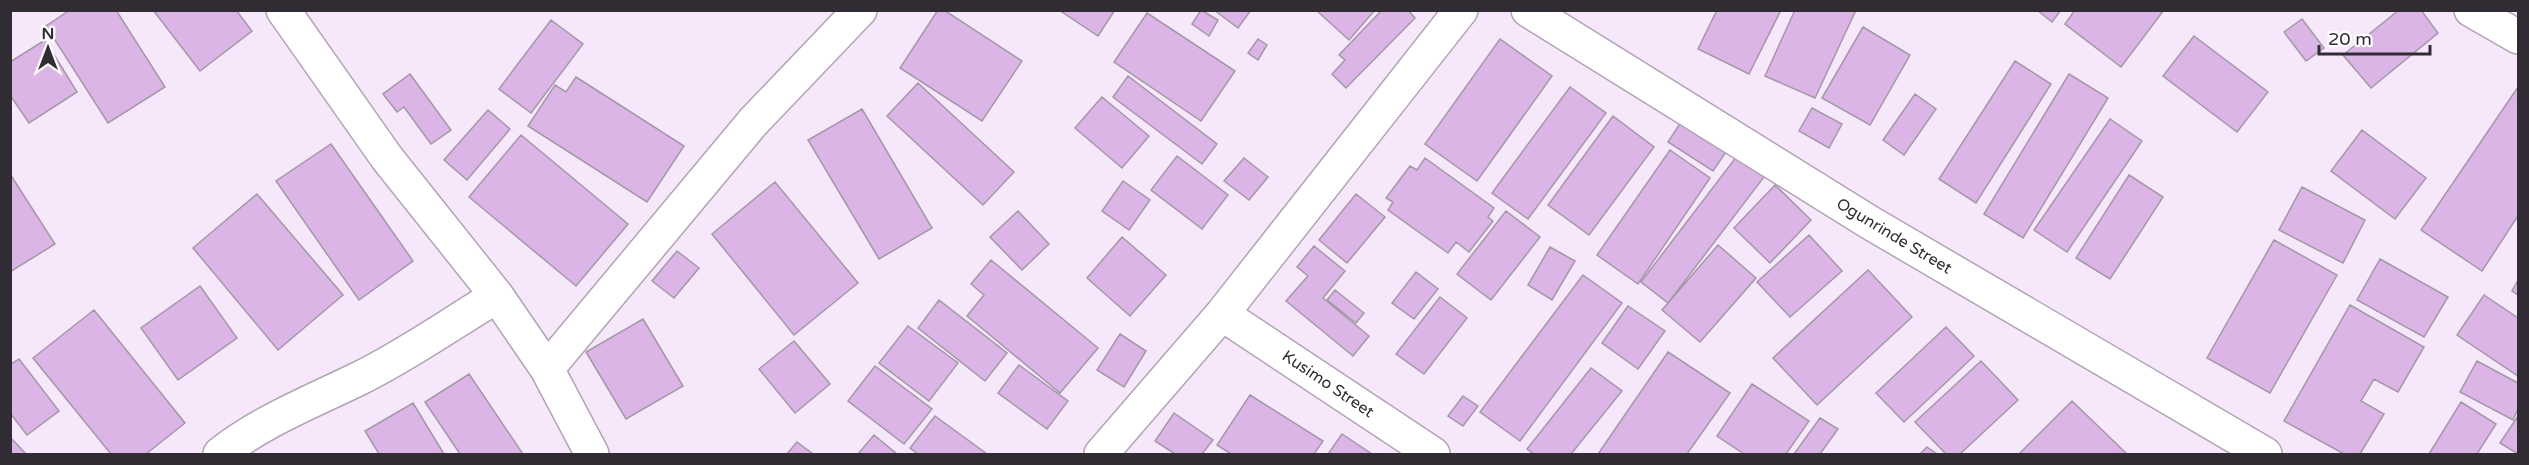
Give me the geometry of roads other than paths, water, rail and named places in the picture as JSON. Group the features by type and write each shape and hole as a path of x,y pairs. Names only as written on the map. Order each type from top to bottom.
{"street":[{"path":"284,10 387,158 497,296 547,369 592,454"},
{"path":"547,369 753,122 860,10"},
{"path":"1101,454 1222,314 1461,10"},
{"name":"Ogunrinde Street","path":"1528,10 1869,222 2265,454"},
{"path":"2471,10 2518,37"},
{"path":"220,454 236,442 300,405 361,377 497,296"},
{"name":"Kusimo Street","path":"1222,314 1433,454"}]}
